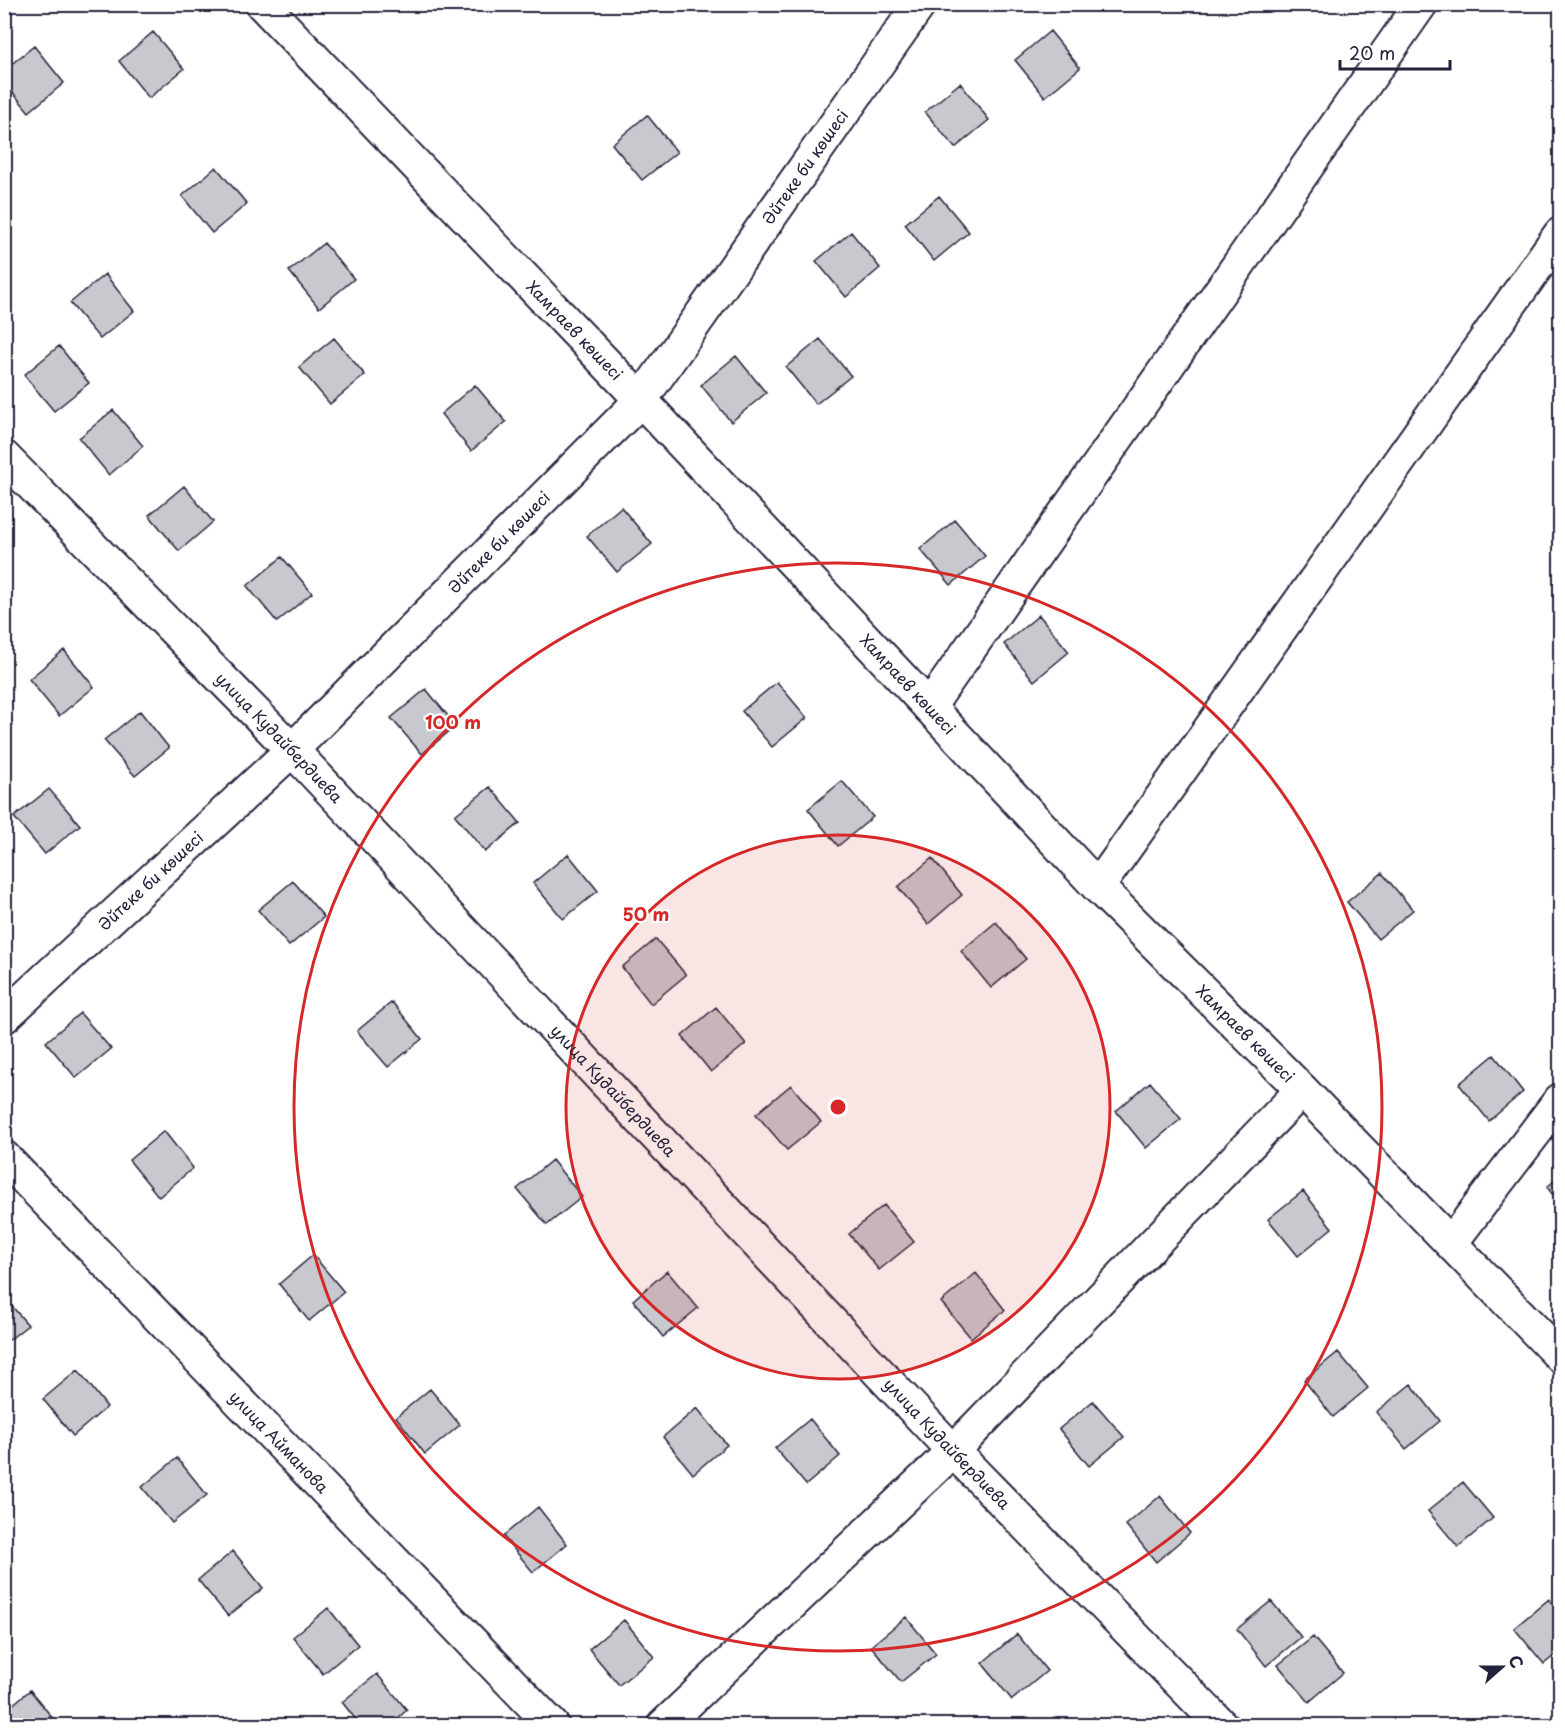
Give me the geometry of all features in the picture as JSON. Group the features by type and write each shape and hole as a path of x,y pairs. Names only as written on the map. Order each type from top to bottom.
{"street":[{"name":"Хамраев көшесі","path":"262,4 641,400 1098,887 1302,1089 1560,1356"},
{"name":"Әйтеке би көшесі","path":"4,1017 292,750 641,400 920,4"},
{"path":"929,707 1422,4"},
{"path":"1098,887 1560,234"},
{"name":"улица Кудайбердиева","path":"4,457 292,750 953,1451 1222,1725"},
{"path":"663,1725 953,1451 1302,1089"},
{"path":"1451,1244 1560,1100"},
{"name":"улица Айманова","path":"4,1157 553,1725"}],"building":[{"path":"1050,31 1080,68 1045,97 1015,60"},
{"path":"153,32 184,69 149,98 119,61"},
{"path":"34,46 64,83 29,112 4,82 4,70"},
{"path":"960,83 989,120 955,148 925,112"},
{"path":"647,115 677,152 642,180 612,144"},
{"path":"216,167 247,204 212,233 182,196"},
{"path":"939,196 969,232 934,261 905,224"},
{"path":"851,232 880,268 846,297 816,261"},
{"path":"324,243 354,279 319,308 289,271"},
{"path":"105,274 134,311 100,339 70,303"},
{"path":"334,338 365,375 330,404 299,367"},
{"path":"820,339 851,376 816,404 786,367"},
{"path":"59,346 89,383 54,411 24,375"},
{"path":"736,356 766,393 731,422 701,385"},
{"path":"475,385 506,422 471,451 441,414"},
{"path":"113,410 143,446 109,475 79,438"},
{"path":"184,486 213,522 179,551 149,515"},
{"path":"621,507 652,544 617,572 587,536"},
{"path":"955,520 985,556 951,585 920,549"},
{"path":"282,557 312,593 277,622 247,586"},
{"path":"1039,615 1069,652 1034,681 1004,644"},
{"path":"64,650 94,687 59,716 29,679"},
{"path":"777,682 807,718 772,747 742,711"},
{"path":"426,689 456,726 422,754 391,718"},
{"path":"140,711 169,748 135,776 104,740"},
{"path":"842,781 873,817 838,846 808,809"},
{"path":"490,787 520,823 485,852 455,815"},
{"path":"49,789 80,825 45,854 14,817"},
{"path":"568,854 598,891 563,919 533,883"},
{"path":"932,858 962,895 928,924 898,887"},
{"path":"1382,873 1413,910 1378,939 1347,902"},
{"path":"293,881 324,917 289,946 258,910"},
{"path":"996,922 1026,959 991,988 961,951"},
{"path":"656,939 686,975 651,1004 622,967"},
{"path":"392,1002 422,1039 388,1067 357,1031"},
{"path":"716,1007 746,1044 711,1072 682,1036"},
{"path":"80,1013 111,1049 76,1078 46,1042"},
{"path":"1494,1055 1523,1092 1489,1121 1459,1084"},
{"path":"1150,1082 1181,1119 1146,1148 1116,1111"},
{"path":"791,1085 821,1122 787,1150 756,1114"},
{"path":"164,1131 193,1168 159,1197 129,1160"},
{"path":"552,1160 582,1197 547,1225 517,1189"},
{"path":"1560,1176 1560,1204 1547,1187"},
{"path":"1303,1191 1332,1228 1298,1256 1268,1219"},
{"path":"884,1205 914,1242 879,1270 849,1234"},
{"path":"313,1255 344,1292 309,1321 279,1284"},
{"path":"667,1271 698,1308 663,1337 633,1300"},
{"path":"976,1273 1005,1310 971,1338 941,1302"},
{"path":"4,1297 28,1325 4,1344"},
{"path":"1338,1352 1368,1388 1333,1417 1304,1380"},
{"path":"78,1370 107,1407 73,1436 43,1399"},
{"path":"1411,1384 1440,1421 1406,1449 1376,1412"},
{"path":"430,1389 460,1425 425,1454 396,1417"},
{"path":"1093,1401 1124,1437 1089,1466 1059,1429"},
{"path":"697,1408 727,1445 693,1474 663,1437"},
{"path":"810,1419 840,1456 806,1485 775,1448"},
{"path":"177,1458 207,1495 172,1523 142,1487"},
{"path":"1463,1482 1493,1518 1458,1547 1428,1511"},
{"path":"1160,1496 1190,1533 1156,1562 1126,1525"},
{"path":"538,1507 567,1544 533,1572 503,1536"},
{"path":"233,1551 263,1588 228,1616 198,1580"},
{"path":"1549,1599 1560,1613 1560,1651 1544,1664 1514,1628"},
{"path":"1271,1601 1301,1637 1266,1666 1237,1629"},
{"path":"328,1608 358,1645 323,1674 293,1637"},
{"path":"906,1617 936,1654 901,1682 871,1646"},
{"path":"624,1620 654,1657 619,1685 589,1649"},
{"path":"1017,1634 1047,1671 1012,1700 982,1663"},
{"path":"1313,1637 1343,1673 1309,1702 1278,1665"},
{"path":"377,1674 407,1710 389,1726 361,1726 342,1702"},
{"path":"30,1690 59,1726 4,1726 4,1712"},
{"path":"1094,1717 1100,1726 1084,1726"}]}
